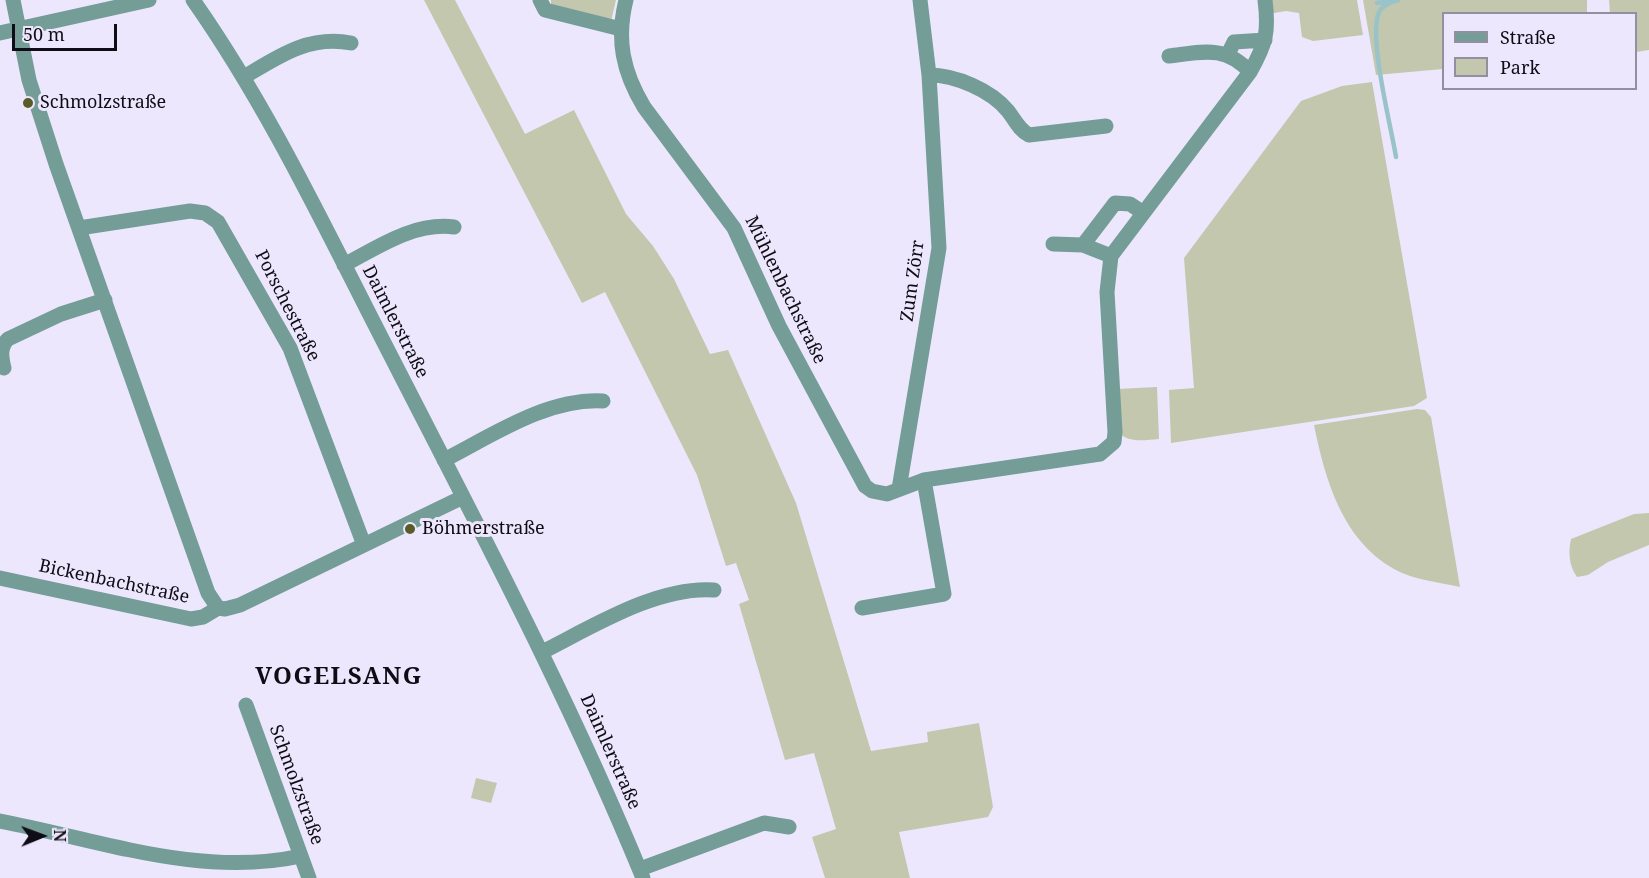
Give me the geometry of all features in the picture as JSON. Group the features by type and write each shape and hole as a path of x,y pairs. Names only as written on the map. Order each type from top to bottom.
{"street":[{"path":"13,0 35,100 208,592 218,608 225,609 240,605 464,497"},
{"path":"0,33 149,0"},
{"name":"Daimlerstraße","path":"193,0 272,124 464,497 589,747 642,873 764,823 789,827"},
{"path":"540,0 545,10 621,29"},
{"name":"Mühlenbachstraße","path":"626,0 621,29 624,67 632,86 644,107 734,228 779,326 865,486 876,493 887,494 924,480 1100,454 1114,442 1116,432 1107,292 1111,256 1250,72 1265,40 1268,27 1265,0"},
{"name":"Zum Zörr","path":"899,489 939,248 929,75 920,0"},
{"path":"1228,54 1234,42 1265,40"},
{"path":"244,77 278,57 318,41 351,43"},
{"path":"1169,56 1209,52 1228,54 1239,60 1250,72"},
{"path":"929,75 951,77 987,94 1002,105 1022,131 1029,135 1043,136 1106,126"},
{"path":"1083,245 1115,203 1130,204 1142,212"},
{"name":"Porschestraße","path":"79,228 190,211 205,213 218,222 290,348 364,545"},
{"name":"Daimlerstraße","path":"344,265 404,234 425,227 454,227"},
{"path":"1053,244 1083,245 1111,256"},
{"path":"4,368 0,352 4,342 8,339 61,314 105,300"},
{"path":"444,460 515,424 563,404 580,400 603,401"},
{"path":"862,608 944,594 924,480"},
{"name":"Bickenbachstraße","path":"0,578 191,619 203,617 218,608"},
{"path":"542,652 636,607 693,588 714,590"},
{"name":"Schmolzstraße","path":"246,705 309,878"},
{"path":"0,821 150,866 187,873 254,874 269,871 301,856"}],"green space":[{"path":"424,0 455,0 525,134 574,110 626,214 653,246 674,279 710,354 728,350 796,503 871,751 928,742 927,732 979,723 993,807 988,817 899,832 910,878 825,878 812,837 836,829 814,753 785,760 739,604 749,600 736,563 726,566 697,475 605,292 582,303"},
{"path":"551,0 616,0 611,21 551,7"},
{"path":"1266,0 1357,0 1363,35 1313,41 1302,37 1299,13 1286,11 1268,14"},
{"path":"1363,0 1587,0 1587,12 1442,12 1442,69 1376,75"},
{"path":"1609,0 1649,0 1649,50 1637,52 1637,12 1610,12"},
{"path":"1372,82 1427,398 1414,406 1171,443 1169,390 1194,388 1184,258 1301,101 1342,86"},
{"path":"1157,387 1159,439 1133,440 1124,437 1120,434 1117,389"},
{"path":"1417,409 1425,410 1431,417 1460,587 1401,573 1376,557 1361,542 1339,506 1330,487 1318,446 1314,425"},
{"path":"1649,513 1649,545 1608,562 1588,575 1577,577 1570,559 1571,539 1634,514"},
{"path":"476,778 497,783 491,803 471,798"}],"waterway":[{"path":"1396,157 1378,61 1376,24 1379,12 1387,4 1398,0"},
{"path":"1377,3 1390,1"}],"place":[{"name":"Schmolzstraße","path":"28,103"},
{"name":"Böhmerstraße","path":"410,529"}],"district":[{"name":"VOGELSANG","path":"339,677"}]}
